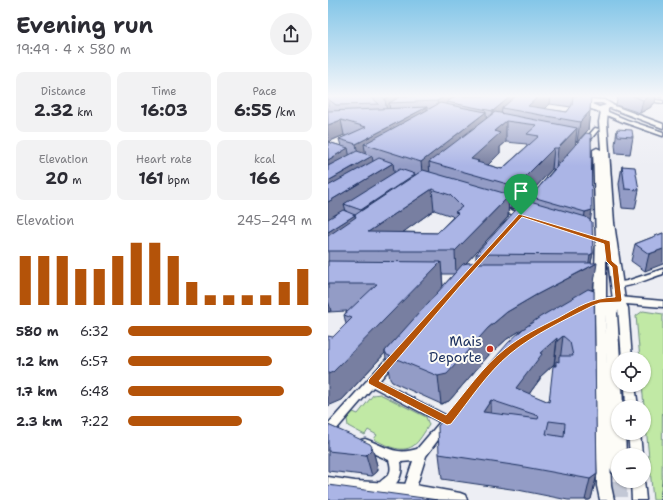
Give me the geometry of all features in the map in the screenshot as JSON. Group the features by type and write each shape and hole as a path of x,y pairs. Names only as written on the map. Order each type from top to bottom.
{"main road":[{"path":"606,119 597,150 595,302 611,313"},
{"path":"609,119 609,223 619,300 611,313 617,448"},
{"path":"622,119 663,133"},
{"path":"629,119 663,133"},
{"path":"637,119 663,127"},
{"path":"595,284 617,285"}],"street":[{"path":"597,150 580,147 602,119"},
{"path":"492,206 522,215"},
{"path":"596,238 608,242 609,261 615,266"},
{"path":"617,285 628,283 663,271"},
{"path":"619,300 623,308 627,352"},
{"path":"607,500 604,486 595,302 619,300 663,304"},
{"path":"332,429 397,354"},
{"path":"372,382 450,418 421,453 409,491"},
{"path":"353,438 393,457 406,458 421,453"},
{"path":"381,489 393,479 397,472 393,457"},
{"path":"328,484 355,488 409,491 460,500"},
{"path":"638,488 639,500"}],"green space":[{"path":"643,311 663,314 662,500 653,500 651,448 648,448 647,440 651,440 651,400 643,400 643,392 651,392 651,352 639,352 636,316"},
{"path":"380,394 426,417 429,425 420,439 413,446 403,449 393,448 374,439 377,435 368,430 365,435 348,426 347,419 353,412 358,414 373,395"}],"building":[{"path":"328,119 403,119 356,144 339,139 366,127 341,120 328,125"},
{"path":"410,119 476,119 421,162 364,144"},
{"path":"485,119 533,119 577,128 558,148 554,148 518,184 511,185 429,162","holes":["506,121 537,125 527,134 539,136 502,169 471,159 500,133 494,131"]},
{"path":"565,119 582,119 580,122"},
{"path":"617,129 632,130 633,137 618,136"},
{"path":"586,133 591,134 592,210 585,212 536,198 533,194"},
{"path":"328,142 348,148 328,160"},
{"path":"357,151 372,156 328,181 328,166"},
{"path":"379,158 393,163 328,202 328,186"},
{"path":"622,166 635,167 639,190 625,189"},
{"path":"400,169 415,174 361,210 344,204"},
{"path":"423,170 507,194 509,196 455,251 328,251 328,236 356,217 355,215","holes":["432,189 450,195 462,207 455,212 458,213 437,233 368,232"]},
{"path":"530,201 586,217 592,222 593,253 590,255 476,254 523,202"},
{"path":"343,210 355,215 328,232 328,219"},
{"path":"663,233 663,249 649,254 635,244"},
{"path":"328,261 441,262 333,372 328,374 328,336 333,337 352,318 344,315 377,284 328,284"},
{"path":"597,263 507,312 488,328 447,374 438,376 387,355 385,351 463,264"},
{"path":"588,289 594,291 597,474 590,479 519,466 439,454 438,426 508,343 523,329 540,317","holes":["563,336 570,342 573,356 559,356 559,362 556,361 556,366 553,366 549,402 516,388 542,354 540,353 557,338 557,341","491,400 539,416 538,419 483,412","549,421 565,423 564,437 546,434"]},
{"path":"328,425 370,444 372,447 371,450 366,455 328,451"},
{"path":"328,485 438,500 328,500"}],"tunnel":[{"path":"619,488 619,500"}],"place":[{"name":"Mais Deporte","path":"490,349"}],"route":[{"path":"521,215 608,242 609,261 615,266 619,300 600,300 590,304 534,334 508,351 491,367 447,421 372,382 458,283 521,215"}]}
